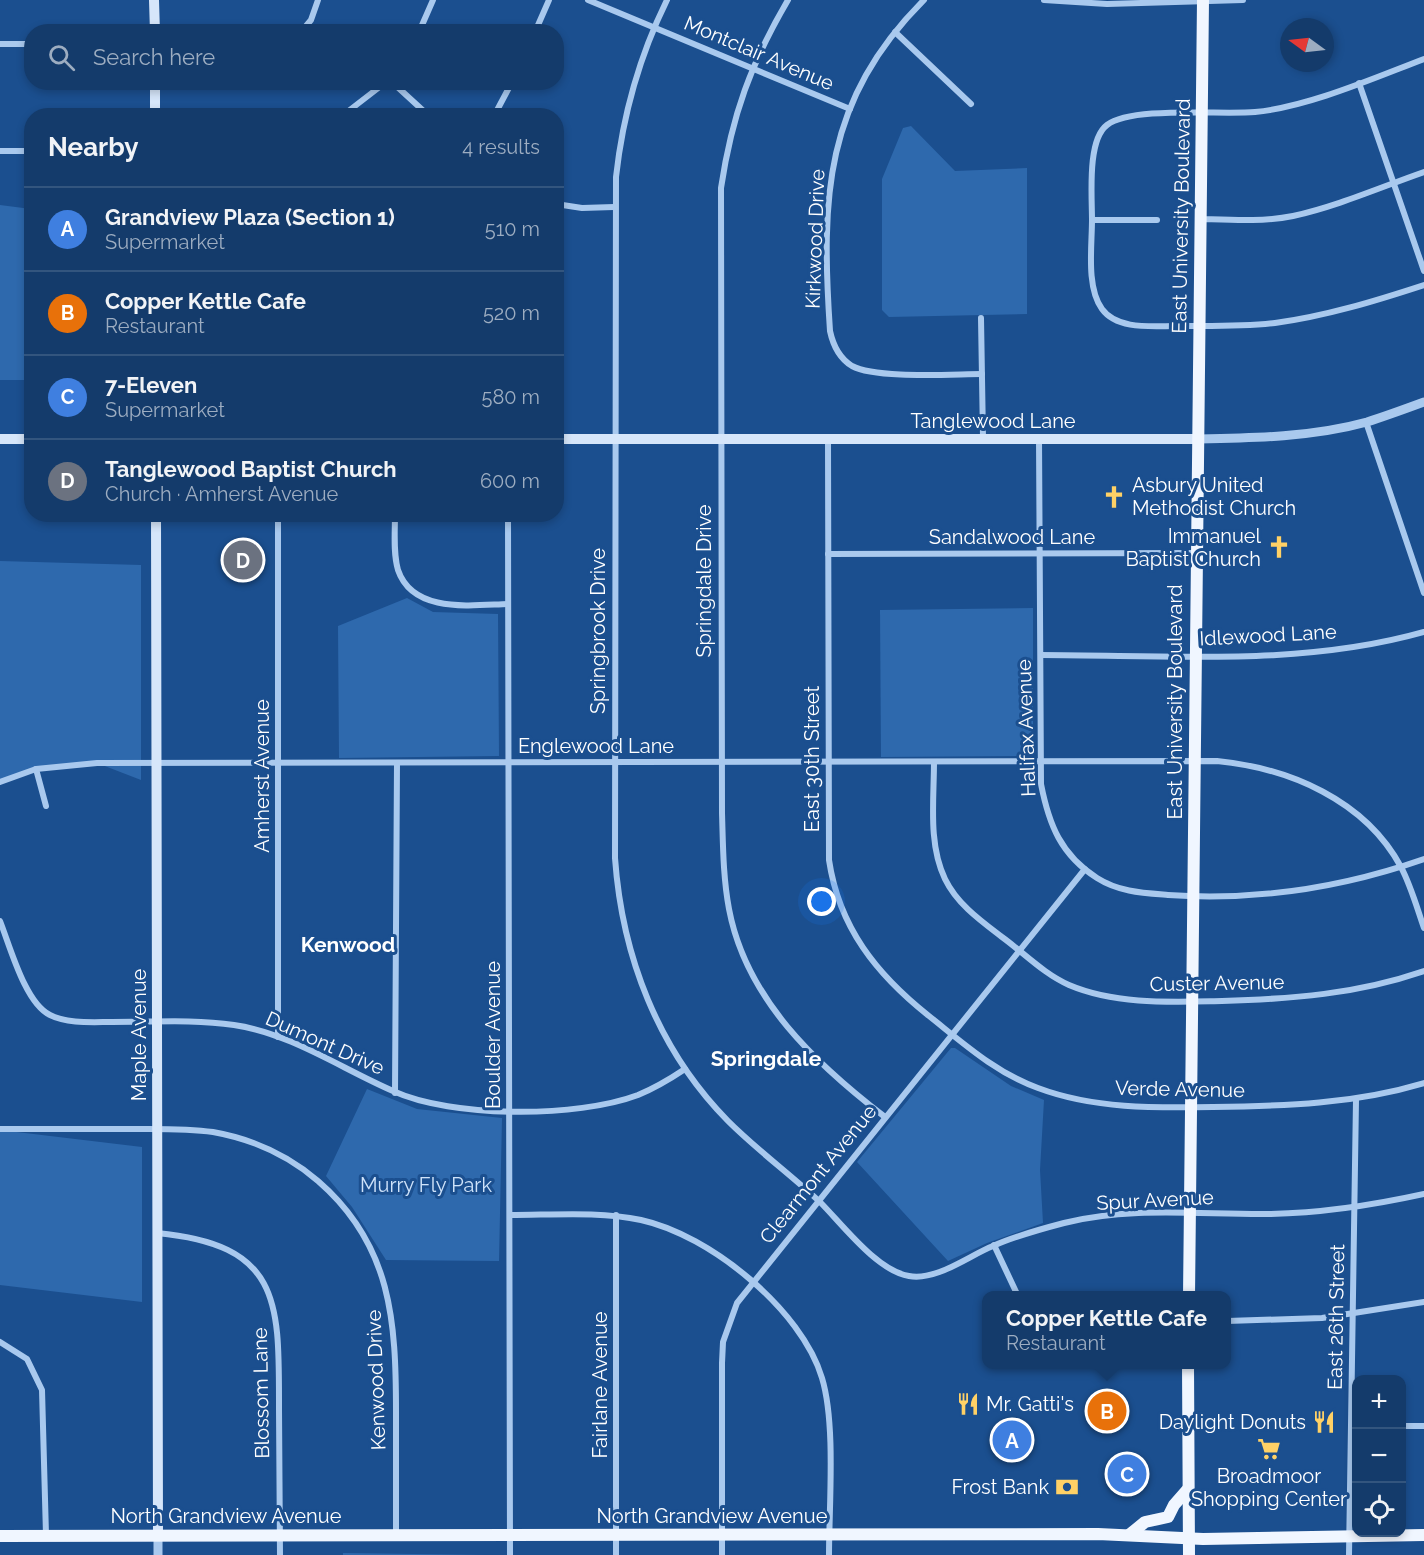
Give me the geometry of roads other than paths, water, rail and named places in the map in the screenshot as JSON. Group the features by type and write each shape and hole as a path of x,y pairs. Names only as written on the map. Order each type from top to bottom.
{"main road":[{"path":"154,0 155,24"},
{"name":"East University Boulevard","path":"1189,1291 1203,1"},
{"path":"155,90 155,108"},
{"path":"0,439 24,439"},
{"name":"Tanglewood Lane","path":"564,439 1198,439"},
{"name":"Maple Avenue","path":"156,522 158,1536"},
{"path":"1188,1369 1189,1555"},
{"path":"1129,1535 1145,1522 1168,1517 1174,1505 1188,1489"},
{"name":"North Grandview Avenue","path":"0,1536 1129,1535 1189,1538 1424,1535"}],"street":[{"path":"308,24 318,0"},
{"path":"422,24 433,0"},
{"path":"538,24 549,0"},
{"name":"Montclair Avenue","path":"588,0 850,109"},
{"name":"Springbrook Drive","path":"667,0 631,87 621,133 614,207 617,881 628,944 642,989 686,1069 728,1121 818,1200"},
{"name":"Springdale Drive","path":"788,0 752,68 735,115 721,188 720,439 725,885 734,929 749,967 793,1034 829,1072 885,1117"},
{"name":"Kirkwood Drive","path":"924,0 877,53 850,109 833,160 828,198 830,331 836,350 847,363 862,370 982,374"},
{"path":"1044,0 1107,4 1243,0"},
{"path":"895,32 971,104"},
{"path":"0,44 24,44"},
{"path":"1424,59 1299,102 1258,111 1121,117 1106,125 1100,132 1095,146 1092,220 1095,294 1107,315 1131,324 1200,326 1272,323 1304,319 1369,303 1424,285"},
{"path":"1359,83 1424,271"},
{"path":"352,108 376,90"},
{"path":"401,90 420,108"},
{"path":"498,108 508,90"},
{"path":"0,151 24,151"},
{"path":"1201,219 1241,221 1292,216 1341,202 1424,172"},
{"path":"564,205 582,208 614,207"},
{"path":"1092,220 1157,220"},
{"path":"981,318 982,438"},
{"name":"Tanglewood Lane","path":"1198,439 1286,435 1366,422 1424,402"},
{"path":"1366,422 1424,593"},
{"name":"Halifax Avenue","path":"1040,438 1043,793 1056,839 1085,869 1120,889 1194,897 1308,890 1424,859"},
{"name":"East 30th Street","path":"828,439 829,860 837,897 846,920 861,947 881,972 952,1034"},
{"name":"Amherst Avenue","path":"278,522 278,1037"},
{"path":"395,522 398,569 414,592 432,602 445,604 508,604"},
{"name":"Boulder Avenue","path":"508,522 510,1555"},
{"name":"Sandalwood Lane","path":"828,554 1196,553"},
{"name":"Idlewood Lane","path":"1041,655 1270,655 1334,650 1424,632"},
{"path":"396,1092 397,762"},
{"name":"Custer Avenue","path":"934,762 935,846 946,880 970,911 1053,977 1104,996 1193,1002 1322,996 1390,982 1424,971"},
{"name":"Englewood Lane","path":"0,782 36,769 97,763 1194,762 1251,765 1310,784 1341,803 1365,823 1401,867 1424,928"},
{"path":"36,769 46,806"},
{"name":"Clearmont Avenue","path":"722,1555 723,1342 737,1303 1085,869"},
{"name":"Dumont Drive","path":"0,921 30,994 41,1010 70,1021 202,1021 237,1025 278,1037 396,1092 425,1102 473,1110 567,1109 613,1102 661,1084 686,1069"},
{"name":"Verde Avenue","path":"952,1034 996,1068 1036,1088 1080,1101 1124,1106 1297,1106 1356,1100 1424,1083"},
{"name":"East 26th Street","path":"1354,1375 1356,1100"},
{"name":"Kenwood Drive","path":"0,1129 157,1129 224,1135 278,1154 327,1189 362,1230 386,1284 394,1324 396,1536"},
{"name":"Spur Avenue","path":"818,1200 874,1256 905,1275 931,1274 994,1245 1065,1223 1126,1214 1190,1212 1272,1214 1354,1208 1424,1194"},
{"path":"510,1215 616,1215 654,1224 688,1238 752,1282 783,1310 801,1332 823,1380 828,1411 829,1555"},
{"name":"Fairlane Avenue","path":"616,1215 616,1555"},
{"name":"Blossom Lane","path":"157,1233 205,1239 228,1249 254,1270 271,1297 278,1339 280,1555"},
{"path":"994,1245 1016,1291"},
{"path":"1231,1321 1353,1314 1424,1302"},
{"path":"0,1342 27,1359 42,1390 46,1536"},
{"path":"1406,1426 1424,1426"},
{"name":"East 26th Street","path":"1349,1555 1354,1429"},
{"name":"Maple Avenue","path":"158,1536 158,1555"}],"place":[{"name":"Asbury United Methodist Church","path":"1114,497"},
{"name":"Immanuel Baptist Church","path":"1279,547"},
{"name":"Tanglewood Baptist Church","path":"243,560"},
{"name":"Mr. Gatti's","path":"968,1404"},
{"name":"Copper Kettle Cafe","path":"1107,1411"},
{"name":"Daylight Donuts","path":"1324,1422"},
{"name":"Grandview Plaza (Section 1)","path":"1012,1440"},
{"name":"Broadmoor Shopping Center","path":"1269,1449"},
{"name":"7-Eleven","path":"1127,1474"},
{"name":"Frost Bank","path":"1067,1487"}],"district":[{"name":"Kenwood","path":"348,944"},
{"name":"Springdale","path":"766,1058"}],"park label":[{"name":"Murry Fly Park","path":"426,1185"}]}
